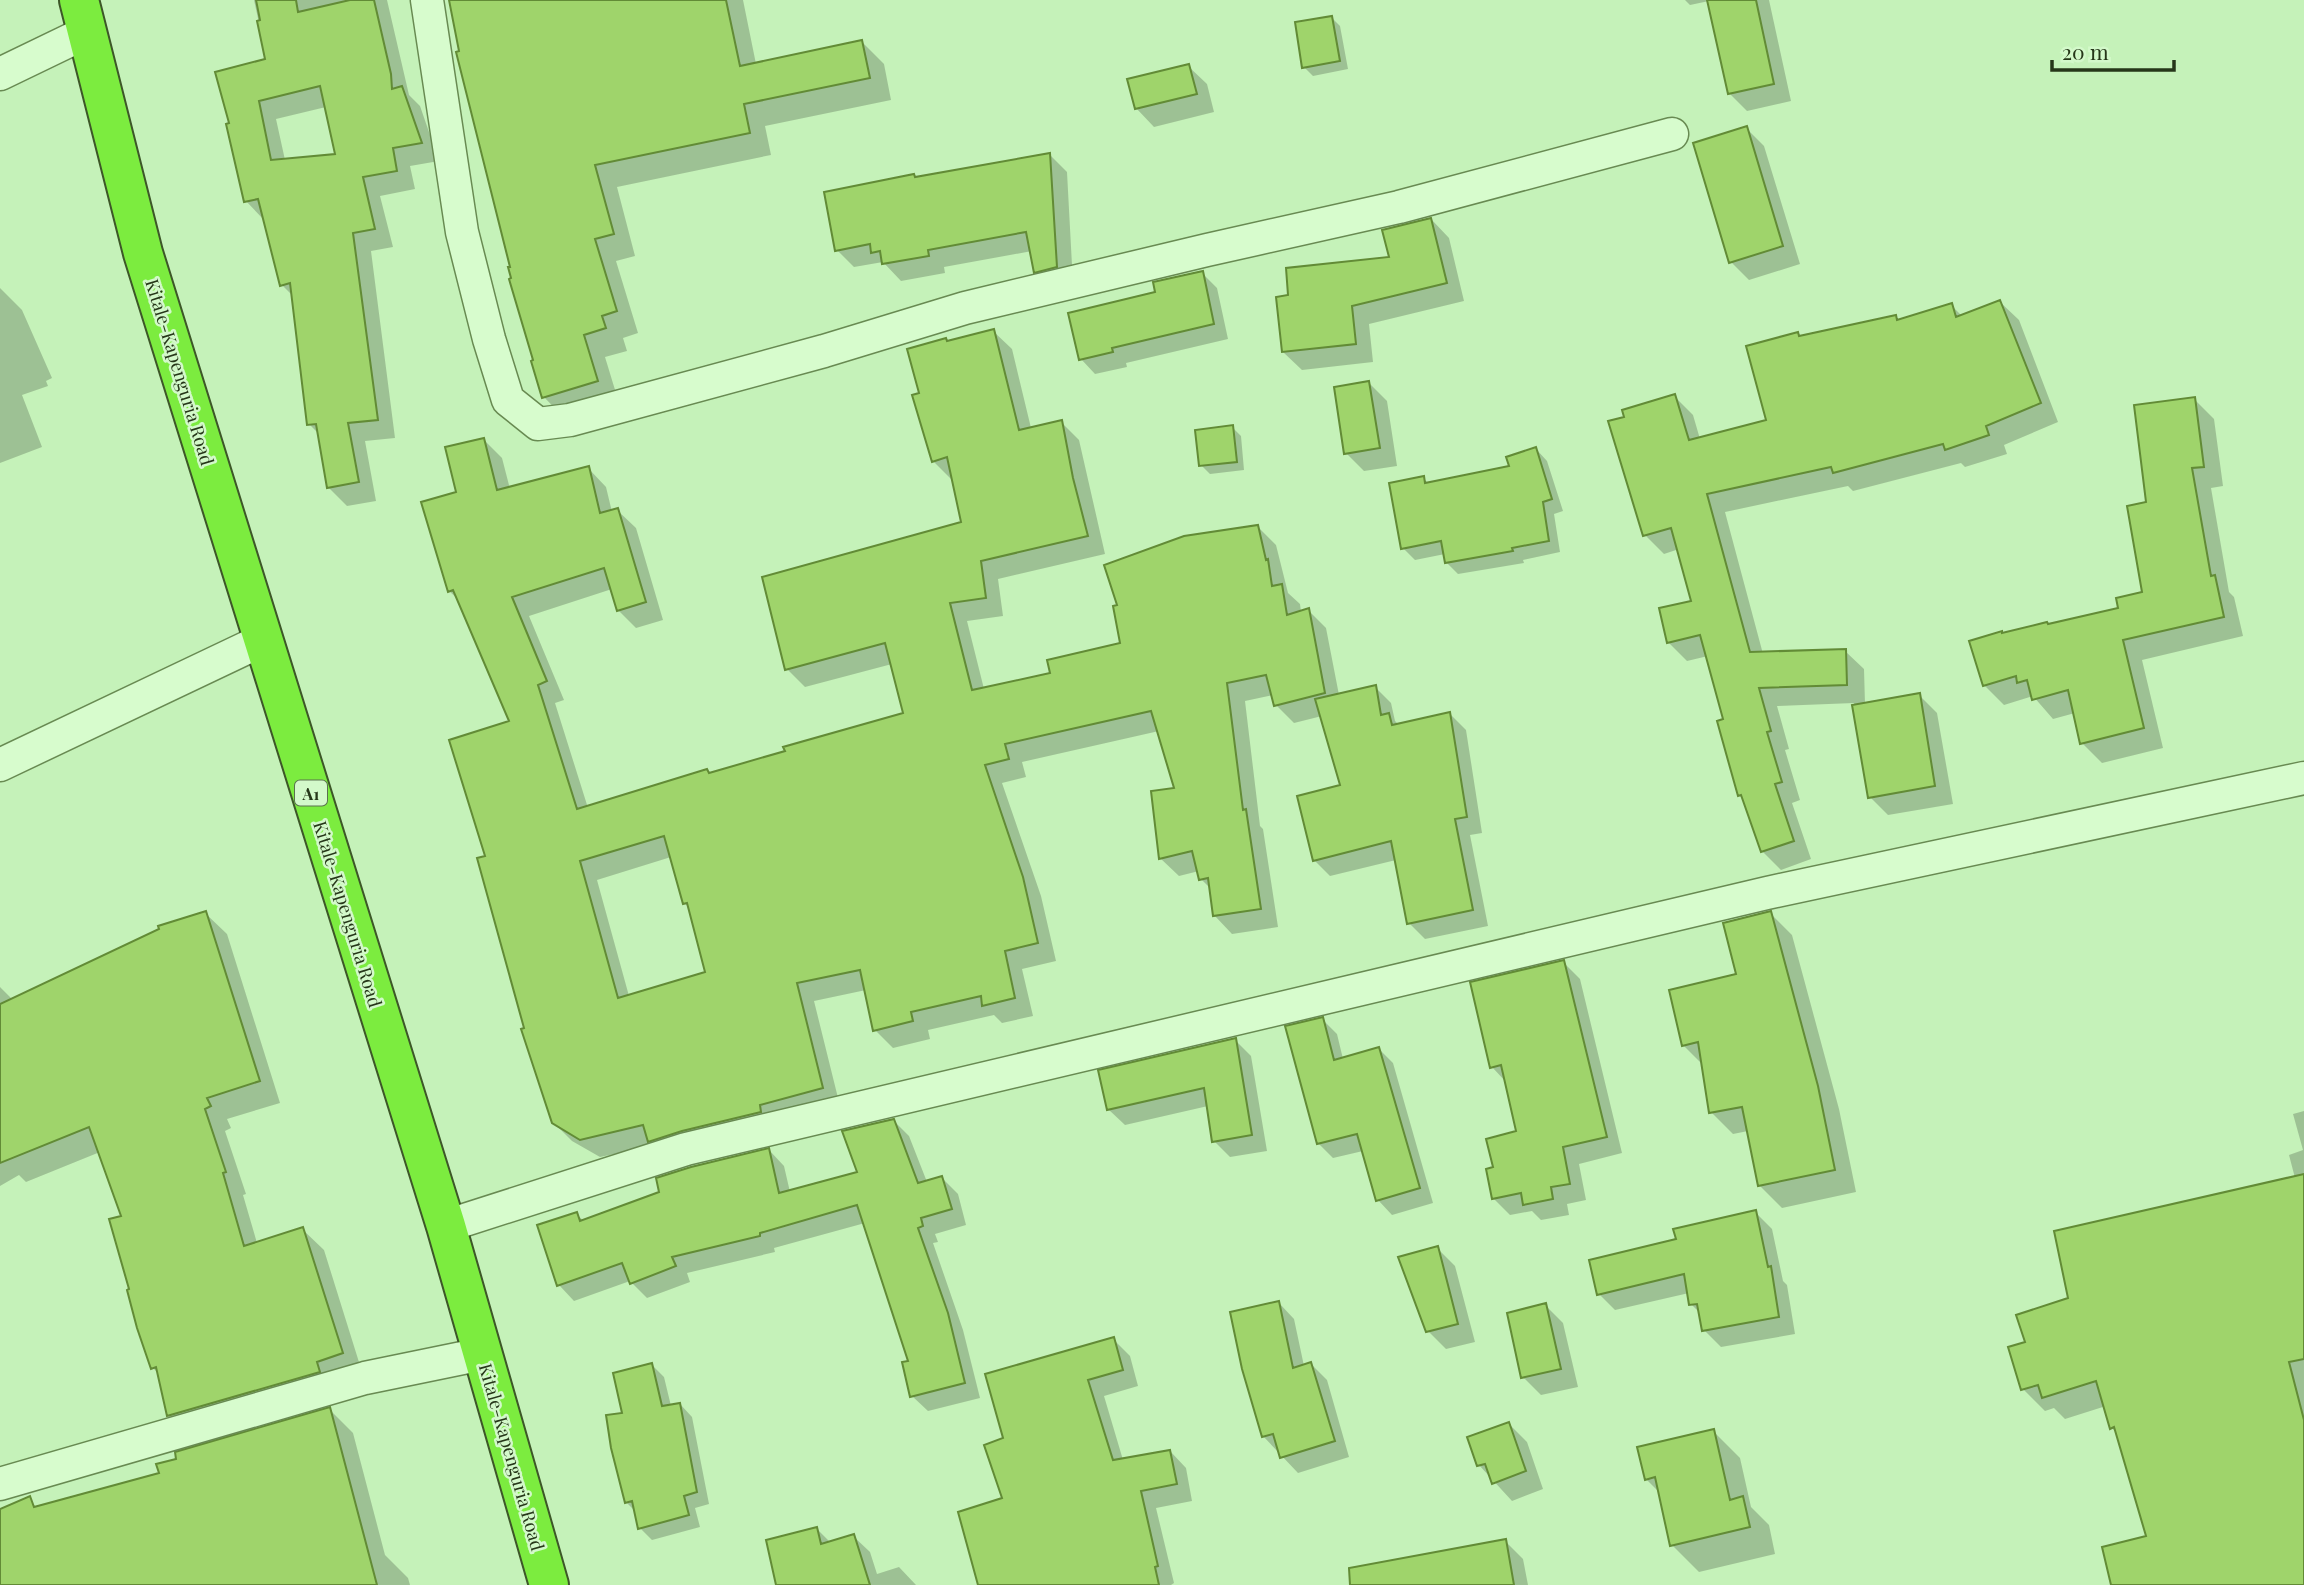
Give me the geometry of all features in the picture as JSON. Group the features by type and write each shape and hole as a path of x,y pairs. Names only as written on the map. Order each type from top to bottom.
{"highway":[{"name":"Kitale-Kapenguria Road","path":"83,16 144,253 446,1226 549,1585"}],"street":[{"path":"427,0 462,232 489,339 508,400 538,424 570,420 810,355 965,308 1399,207 1672,134"},
{"path":"0,74 83,16"},
{"path":"0,765 263,640"},
{"path":"446,1226 699,1146 1767,892 2304,778"},
{"path":"0,1484 365,1378 482,1354"}],"building":[{"path":"256,0 296,0 298,12 350,0 374,0 392,89 402,86 422,143 393,148 397,171 363,177 375,229 353,233 378,420 348,423 359,482 327,488 316,424 307,425 290,283 280,286 258,199 244,202 226,124 229,123 215,72 265,59 257,21 260,20","holes":["320,86 335,154 271,160 259,101"]},
{"path":"449,0 726,0 740,66 862,40 870,78 744,104 750,133 595,165 614,234 595,239 617,311 602,316 606,328 584,335 598,381 542,398 509,279 510,267 456,52 459,51"},
{"path":"1707,0 1756,0 1774,84 1728,94"},
{"path":"1332,16 1340,61 1302,68 1295,22"},
{"path":"1189,64 1197,94 1135,109 1127,79"},
{"path":"1747,126 1783,246 1729,263 1693,143"},
{"path":"1050,153 1057,267 1034,273 1026,232 928,250 929,256 882,264 880,251 871,253 870,244 835,251 824,192 914,174 915,177"},
{"path":"1431,218 1447,283 1352,306 1356,344 1282,352 1276,297 1288,295 1286,268 1389,257 1382,230"},
{"path":"1203,271 1214,324 1112,348 1113,352 1079,360 1068,313 1155,292 1153,282"},
{"path":"2000,300 2041,403 1986,426 1989,435 1945,450 1943,444 1833,473 1831,467 1707,494 1750,652 1846,649 1847,685 1759,688 1771,731 1767,732 1782,782 1775,784 1794,841 1761,852 1741,795 1738,796 1729,764 1717,721 1723,719 1700,635 1667,643 1659,608 1691,601 1671,528 1643,536 1608,421 1624,417 1622,410 1675,394 1689,440 1766,420 1746,346 1798,332 1799,336 1896,315 1897,320 1952,303 1956,317"},
{"path":"994,329 1019,430 1062,420 1088,536 981,561 986,598 950,603 972,690 1050,673 1047,660 1120,643 1113,606 1117,605 1104,565 1184,536 1258,525 1266,560 1268,559 1272,586 1282,584 1287,615 1309,608 1325,693 1274,706 1266,675 1227,683 1243,810 1246,809 1261,909 1213,916 1208,878 1199,880 1192,851 1159,859 1151,791 1174,788 1151,711 1005,744 1009,759 985,765 1023,877 1038,943 1005,951 1015,998 982,1006 981,996 911,1012 913,1021 873,1031 860,970 797,983 823,1088 760,1105 761,1112 648,1142 643,1125 580,1140 552,1123 521,1029 524,1028 477,858 485,856 449,740 509,721 453,590 448,592 421,502 456,492 445,447 484,438 497,490 589,466 600,513 618,508 646,602 617,611 604,568 512,597 547,681 538,685 577,809 707,769 709,773 785,751 783,747 903,713 885,643 785,670 762,577 961,522 947,457 932,462 912,395 919,393 907,349 946,338 947,341","holes":["664,836 683,904 687,903 705,972 618,998 580,861"]},
{"path":"1369,381 1380,448 1344,454 1334,387"},
{"path":"2195,397 2204,467 2192,468 2211,576 2215,575 2224,617 2123,640 2144,728 2080,744 2068,690 2032,700 2027,680 2017,683 2016,676 1983,686 1969,641 2002,631 2118,608 2116,598 2142,592 2127,506 2146,502 2134,405"},
{"path":"1233,425 1237,462 1199,466 1195,430"},
{"path":"1536,447 1552,499 1543,502 1549,541 1512,548 1513,551 1445,563 1441,541 1401,549 1389,483 1424,476 1425,483 1509,466 1506,457"},
{"path":"1376,685 1381,715 1389,713 1392,725 1450,712 1467,817 1455,819 1473,910 1407,924 1391,841 1313,861 1297,796 1340,785 1315,699"},
{"path":"1920,693 1935,786 1868,798 1852,705"},
{"path":"206,911 260,1081 207,1098 211,1106 205,1109 226,1172 223,1173 244,1246 303,1227 343,1353 317,1362 320,1372 167,1416 156,1367 151,1369 137,1328 109,1219 121,1216 89,1127 0,1163 0,1004 159,929 158,926"},
{"path":"1771,911 1818,1086 1835,1170 1758,1186 1742,1107 1709,1113 1698,1042 1682,1046 1669,990 1736,974 1723,923"},
{"path":"1564,960 1607,1137 1563,1147 1570,1184 1551,1187 1553,1199 1523,1205 1521,1193 1492,1199 1486,1169 1493,1167 1486,1139 1516,1131 1501,1065 1490,1068 1470,982"},
{"path":"1323,1017 1334,1060 1379,1047 1420,1188 1376,1201 1357,1134 1317,1144 1285,1026"},
{"path":"1236,1038 1252,1135 1212,1142 1204,1088 1107,1110 1098,1070"},
{"path":"894,1119 918,1183 942,1176 952,1209 921,1218 923,1226 918,1228 948,1313 965,1383 910,1397 902,1362 908,1361 857,1205 760,1233 760,1236 672,1257 676,1266 630,1284 622,1263 557,1286 537,1225 577,1212 580,1221 659,1192 656,1178 769,1148 779,1193 857,1172 842,1131"},
{"path":"2304,1174 2304,1359 2289,1362 2304,1420 2304,1585 2111,1585 2102,1547 2146,1536 2114,1427 2110,1429 2096,1381 2042,1398 2038,1385 2021,1390 2008,1347 2025,1342 2016,1315 2068,1298 2054,1231"},
{"path":"1756,1210 1768,1267 1771,1266 1779,1317 1702,1331 1697,1304 1689,1305 1684,1274 1597,1295 1589,1260 1676,1239 1673,1229"},
{"path":"1438,1246 1458,1324 1426,1332 1398,1257"},
{"path":"1279,1301 1293,1368 1311,1362 1335,1441 1280,1458 1273,1434 1262,1437 1242,1369 1230,1312"},
{"path":"1546,1303 1561,1369 1521,1378 1507,1313"},
{"path":"1114,1337 1123,1370 1088,1380 1113,1460 1170,1450 1177,1484 1141,1491 1158,1566 1155,1567 1159,1585 978,1585 958,1512 1002,1498 984,1445 1003,1438 985,1374"},
{"path":"652,1363 662,1406 680,1403 697,1492 684,1496 689,1515 638,1529 632,1501 625,1503 606,1415 622,1413 613,1373"},
{"path":"330,1407 377,1585 0,1585 0,1509 30,1496 34,1507 159,1473 156,1464 176,1459 175,1452"},
{"path":"1509,1422 1526,1471 1492,1484 1485,1464 1477,1466 1467,1437"},
{"path":"1714,1429 1730,1500 1743,1496 1750,1527 1670,1546 1655,1477 1645,1480 1637,1447"},
{"path":"817,1527 821,1544 854,1534 870,1585 776,1585 766,1540"},
{"path":"1506,1539 1514,1585 1350,1585 1349,1568"}]}
